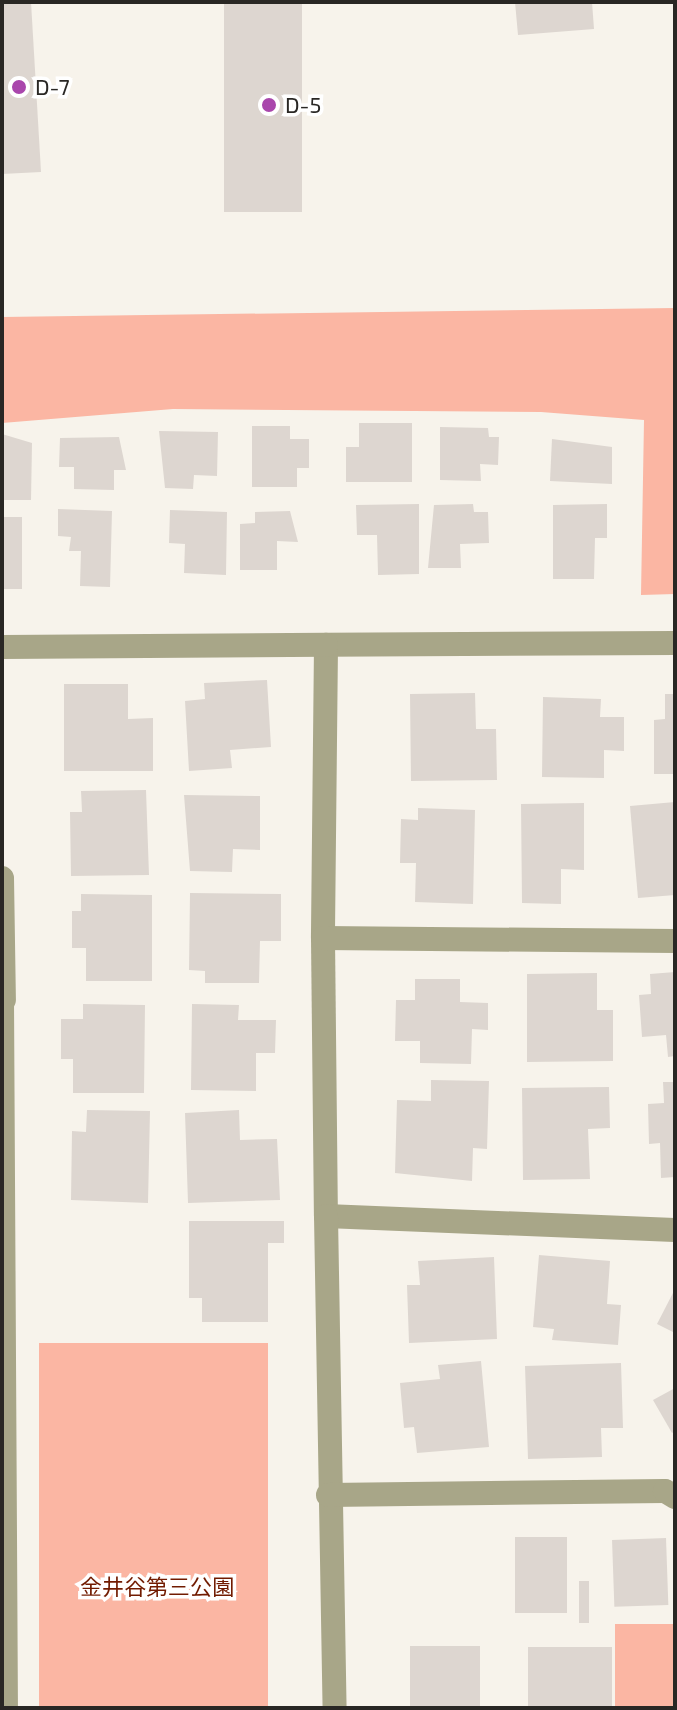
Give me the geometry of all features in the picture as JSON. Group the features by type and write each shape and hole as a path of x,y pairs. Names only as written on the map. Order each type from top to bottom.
{"street":[{"path":"2,647 675,643"},
{"path":"326,645 323,938 328,1495 335,1708"},
{"path":"2,878 6,1708"},
{"path":"323,938 675,941"},
{"path":"326,1216 675,1230"},
{"path":"328,1495 665,1491 675,1497"}],"green space":[{"path":"675,308 675,594 641,595 644,420 541,412 173,409 2,423 2,317"},
{"name":"金井谷第三公園","path":"39,1343 268,1343 268,1708 39,1708"},
{"path":"615,1624 675,1624 675,1708 615,1708"}],"building":[{"name":"D-7","path":"2,2 31,2 41,172 2,174"},
{"name":"D-5","path":"224,2 302,2 302,212 224,212"},
{"path":"515,2 592,2 594,29 518,35"},
{"path":"359,423 412,423 412,482 346,482 346,447 359,447"},
{"path":"252,426 290,426 290,439 309,439 309,468 297,468 297,487 252,487"},
{"path":"440,427 488,428 489,437 499,437 498,465 480,464 481,481 440,480"},
{"path":"159,431 218,432 217,476 194,475 193,489 165,488"},
{"path":"2,434 32,443 31,500 2,500"},
{"path":"119,437 126,470 114,470 114,490 74,489 74,467 59,467 60,438"},
{"path":"552,439 612,447 612,484 550,481"},
{"path":"419,504 419,574 378,575 377,535 357,535 356,505"},
{"path":"473,504 474,512 488,512 489,543 460,544 461,568 428,568 434,505"},
{"path":"607,504 607,538 595,538 594,579 553,579 553,505"},
{"path":"58,509 112,511 110,587 80,586 81,551 69,551 71,537 58,536"},
{"path":"170,510 227,512 226,575 184,573 185,544 169,543"},
{"path":"290,511 298,542 277,541 277,570 240,570 240,524 255,523 255,512"},
{"path":"2,517 22,517 22,589 2,589"},
{"path":"267,680 271,747 230,750 232,768 189,771 185,701 205,699 204,683"},
{"path":"64,684 128,684 128,719 153,718 153,771 64,771"},
{"path":"475,693 476,729 496,729 497,780 411,781 410,694"},
{"path":"665,694 675,694 675,774 654,774 654,720 665,719"},
{"path":"543,697 601,699 600,717 624,717 624,751 604,750 604,778 542,777"},
{"path":"146,790 149,875 71,876 70,812 82,812 81,791"},
{"path":"184,795 260,796 260,850 233,849 232,872 190,871"},
{"path":"675,802 675,895 638,898 630,806"},
{"path":"584,803 584,870 561,869 561,904 522,903 521,804"},
{"path":"418,808 475,810 473,904 415,902 416,863 400,863 401,819 418,820"},
{"path":"190,893 281,894 281,941 260,941 259,983 205,983 205,971 189,970"},
{"path":"81,894 152,895 152,981 86,981 86,948 72,948 72,911 81,911"},
{"path":"675,972 675,1056 668,1057 666,1035 642,1037 639,995 651,994 650,974"},
{"path":"597,973 597,1010 613,1010 613,1061 527,1062 527,974"},
{"path":"415,979 460,979 460,1002 488,1003 488,1030 472,1029 471,1064 420,1063 420,1041 395,1041 396,1000 415,1000"},
{"path":"83,1004 145,1005 144,1093 73,1093 73,1059 61,1059 61,1019 83,1019"},
{"path":"192,1004 239,1005 238,1020 276,1020 275,1053 256,1053 256,1091 191,1090"},
{"path":"431,1080 489,1081 487,1149 473,1148 472,1181 395,1173 397,1100 431,1101"},
{"path":"663,1082 675,1082 675,1177 661,1178 660,1143 649,1144 648,1104 664,1103"},
{"path":"609,1087 610,1128 588,1129 590,1179 523,1180 522,1088"},
{"path":"87,1110 150,1111 148,1203 71,1200 72,1131 86,1132"},
{"path":"239,1110 240,1140 277,1139 280,1200 188,1203 185,1113"},
{"path":"189,1221 284,1221 284,1243 268,1243 268,1322 202,1322 202,1298 189,1298"},
{"path":"539,1255 610,1261 607,1304 621,1305 618,1345 552,1340 554,1329 533,1327"},
{"path":"494,1257 497,1339 409,1343 407,1285 420,1285 418,1261"},
{"path":"675,1289 675,1333 657,1324"},
{"path":"481,1361 489,1447 417,1453 414,1427 404,1428 400,1383 440,1379 438,1365"},
{"path":"621,1363 623,1428 601,1428 602,1457 528,1459 525,1366"},
{"path":"675,1388 675,1431 672,1433 653,1400"},
{"path":"515,1537 567,1537 567,1613 515,1613"},
{"path":"666,1538 668,1605 614,1607 612,1540"},
{"path":"579,1581 589,1581 589,1623 579,1623"},
{"path":"410,1646 480,1646 480,1708 410,1708"},
{"path":"528,1647 612,1647 612,1708 528,1708"}],"place":[{"name":"D-7","path":"19,87"},
{"name":"D-5","path":"269,105"}]}
